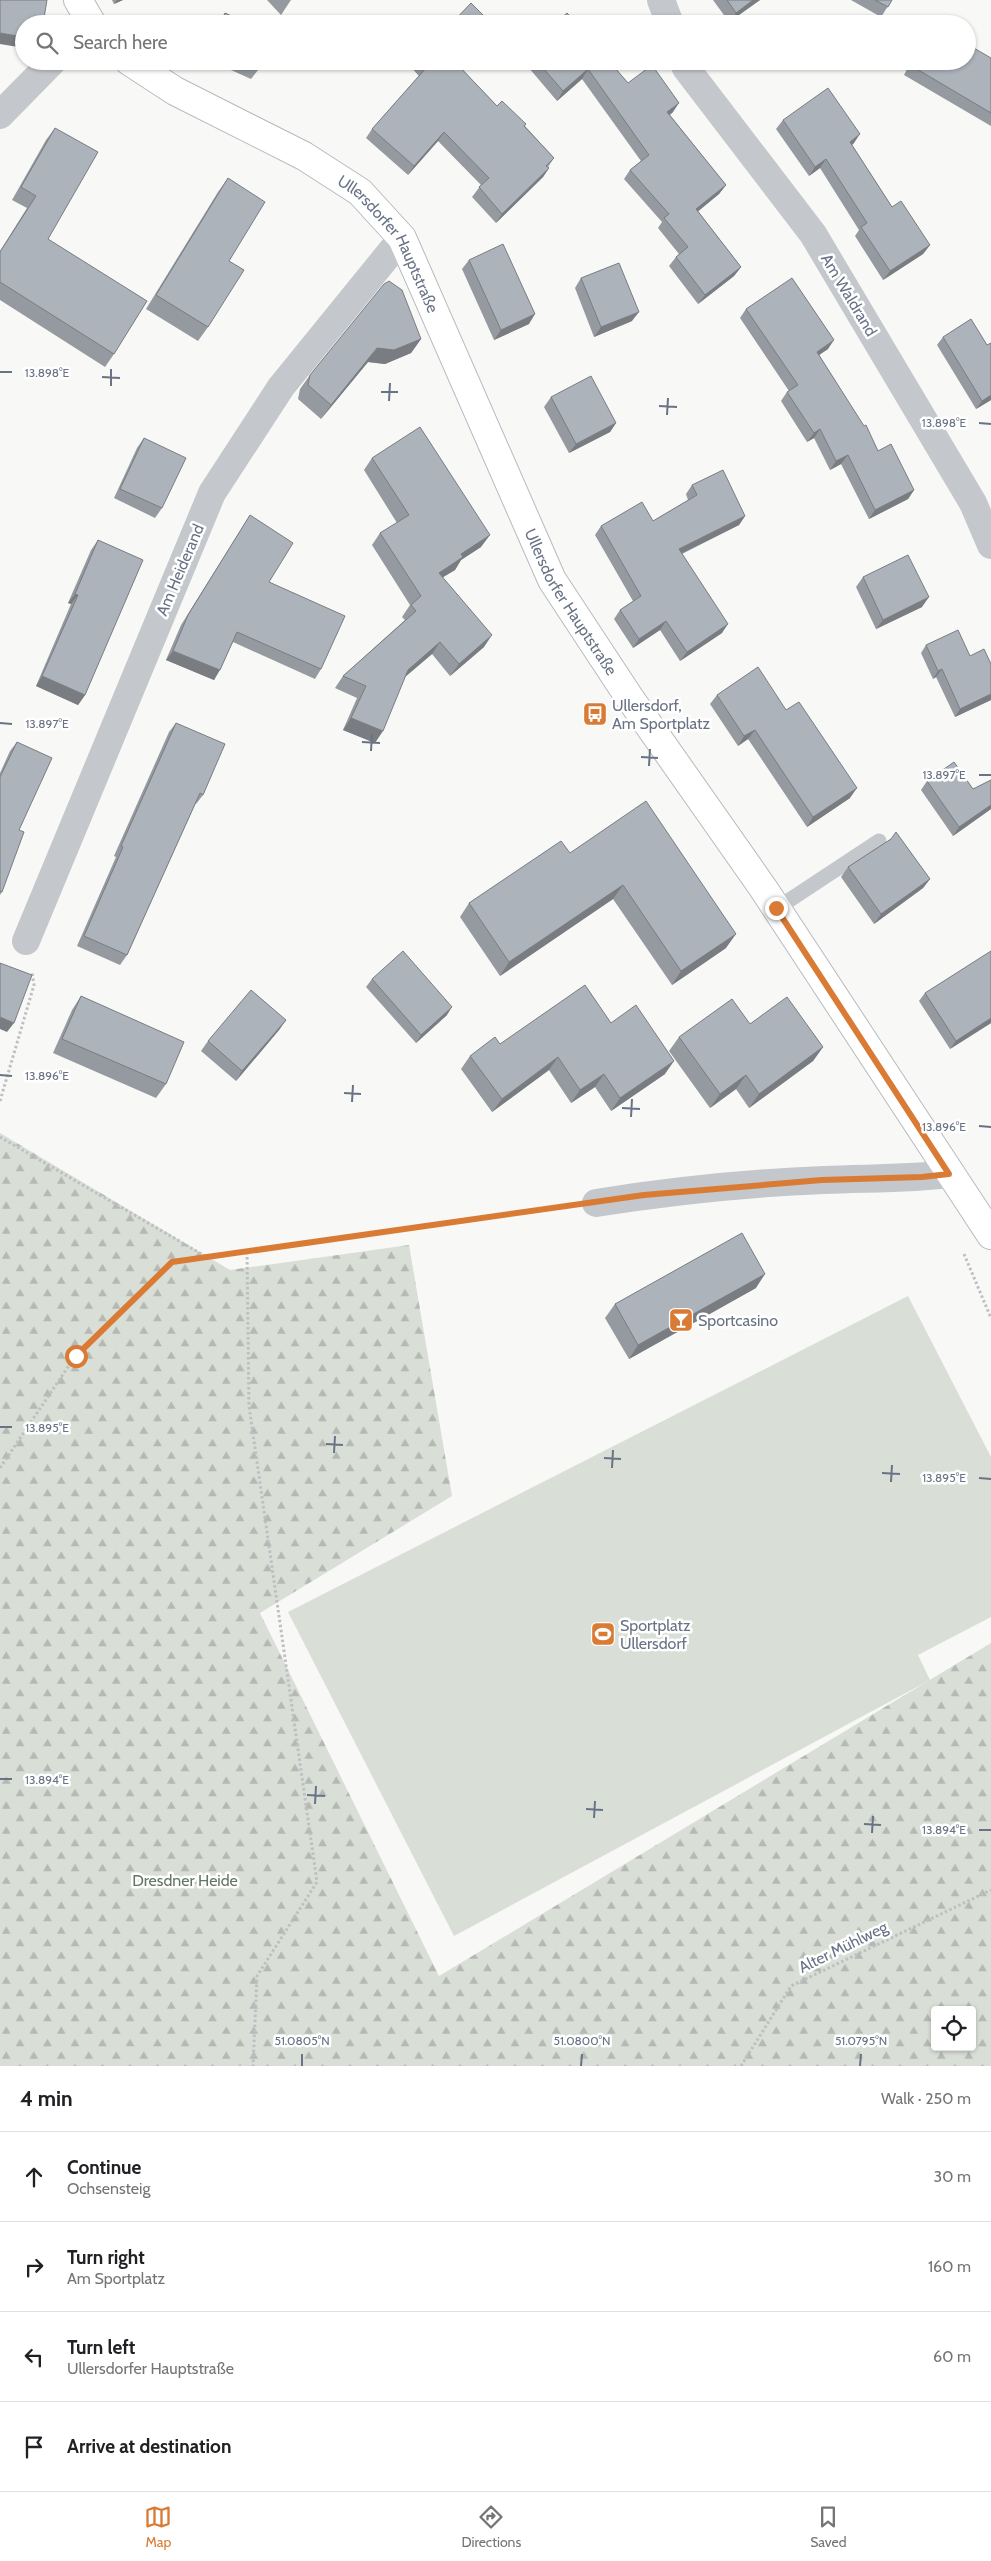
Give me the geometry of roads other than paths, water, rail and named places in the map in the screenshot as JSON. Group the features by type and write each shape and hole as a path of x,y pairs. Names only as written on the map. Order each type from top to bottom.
{"main road":[{"name":"Ullersdorfer Hauptstraße","path":"143,70 175,91 304,156 360,192 402,238 552,580 629,697 776,908 949,1174 991,1235"}],"street":[{"path":"661,0 667,15"},
{"path":"0,115 44,70"},
{"name":"Am Waldrand","path":"688,70 813,234 973,504 991,545"},
{"name":"Am Heiderand","path":"26,941 212,493 281,387 402,238"},
{"path":"596,1203 644,1195 822,1180 922,1177 949,1174"}],"lane":[{"path":"776,908 878,841"}],"place":[{"name":"Ullersdorf, Am Sportplatz","path":"595,714"},
{"name":"Sportcasino","path":"681,1320"},
{"name":"Sportplatz Ullersdorf","path":"603,1634"}],"park label":[{"name":"Dresdner Heide","path":"185,1880"}]}
